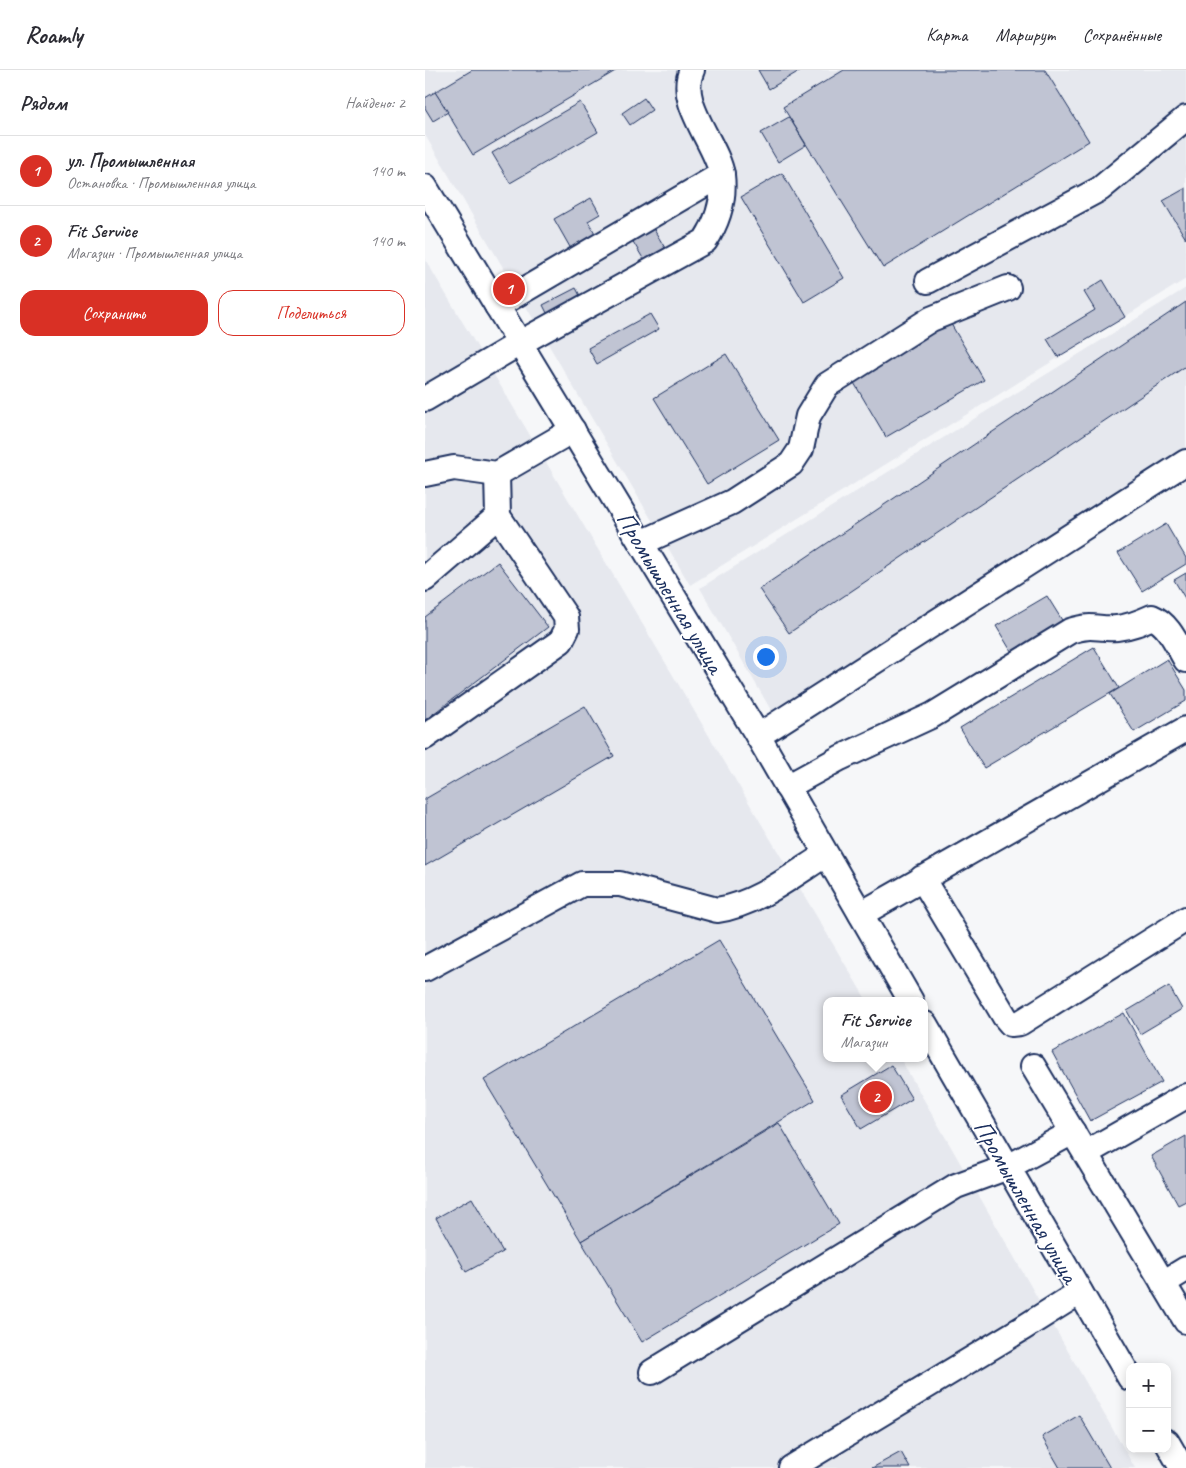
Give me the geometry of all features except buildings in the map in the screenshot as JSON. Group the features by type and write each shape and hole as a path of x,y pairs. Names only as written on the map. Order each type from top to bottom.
{"street":[{"path":"425,399 520,343 690,252 705,241 713,228 722,205 722,174 691,101 687,80 692,70"},
{"path":"929,281 1100,189 1186,118"},
{"path":"497,306 722,174"},
{"name":"Промышленная улица","path":"425,187 758,736 909,997"},
{"path":"641,543 733,502 791,464 801,449 808,416 827,385 931,319 1008,288"},
{"path":"425,474 454,468 497,474 573,430"},
{"path":"758,736 1186,462"},
{"path":"425,737 561,641 567,629 566,617 497,516 497,474"},
{"path":"425,579 497,516"},
{"path":"787,787 839,758 933,715 1070,631 1087,625 1116,628 1134,625 1152,617 1159,620 1167,629 1186,660"},
{"path":"861,914 1186,729"},
{"path":"425,968 582,884 620,884 717,910 733,908 783,882 825,855"},
{"path":"922,878 1011,1024 1020,1023 1186,919"},
{"name":"Промышленная улица","path":"928,1029 1126,1371"},
{"path":"1033,1066 1186,1322"},
{"path":"1086,1153 1186,1096"},
{"path":"653,1372 956,1186 1007,1167 1073,1132"},
{"path":"1163,1283 1186,1269"},
{"path":"791,1468 1023,1328 1079,1292"},
{"path":"1171,1448 1183,1468"}],"shaded area":[{"path":"425,70 1186,70 1186,279 690,585 425,135"},
{"path":"425,259 865,997 823,997 823,1062 902,1062 1135,1468 425,1468"},
{"path":"1186,288 1186,470 782,729 700,588"}],"place":[{"name":"ул. Промышленная","path":"509,289"},
{"name":"Fit Service","path":"876,1097"}]}
